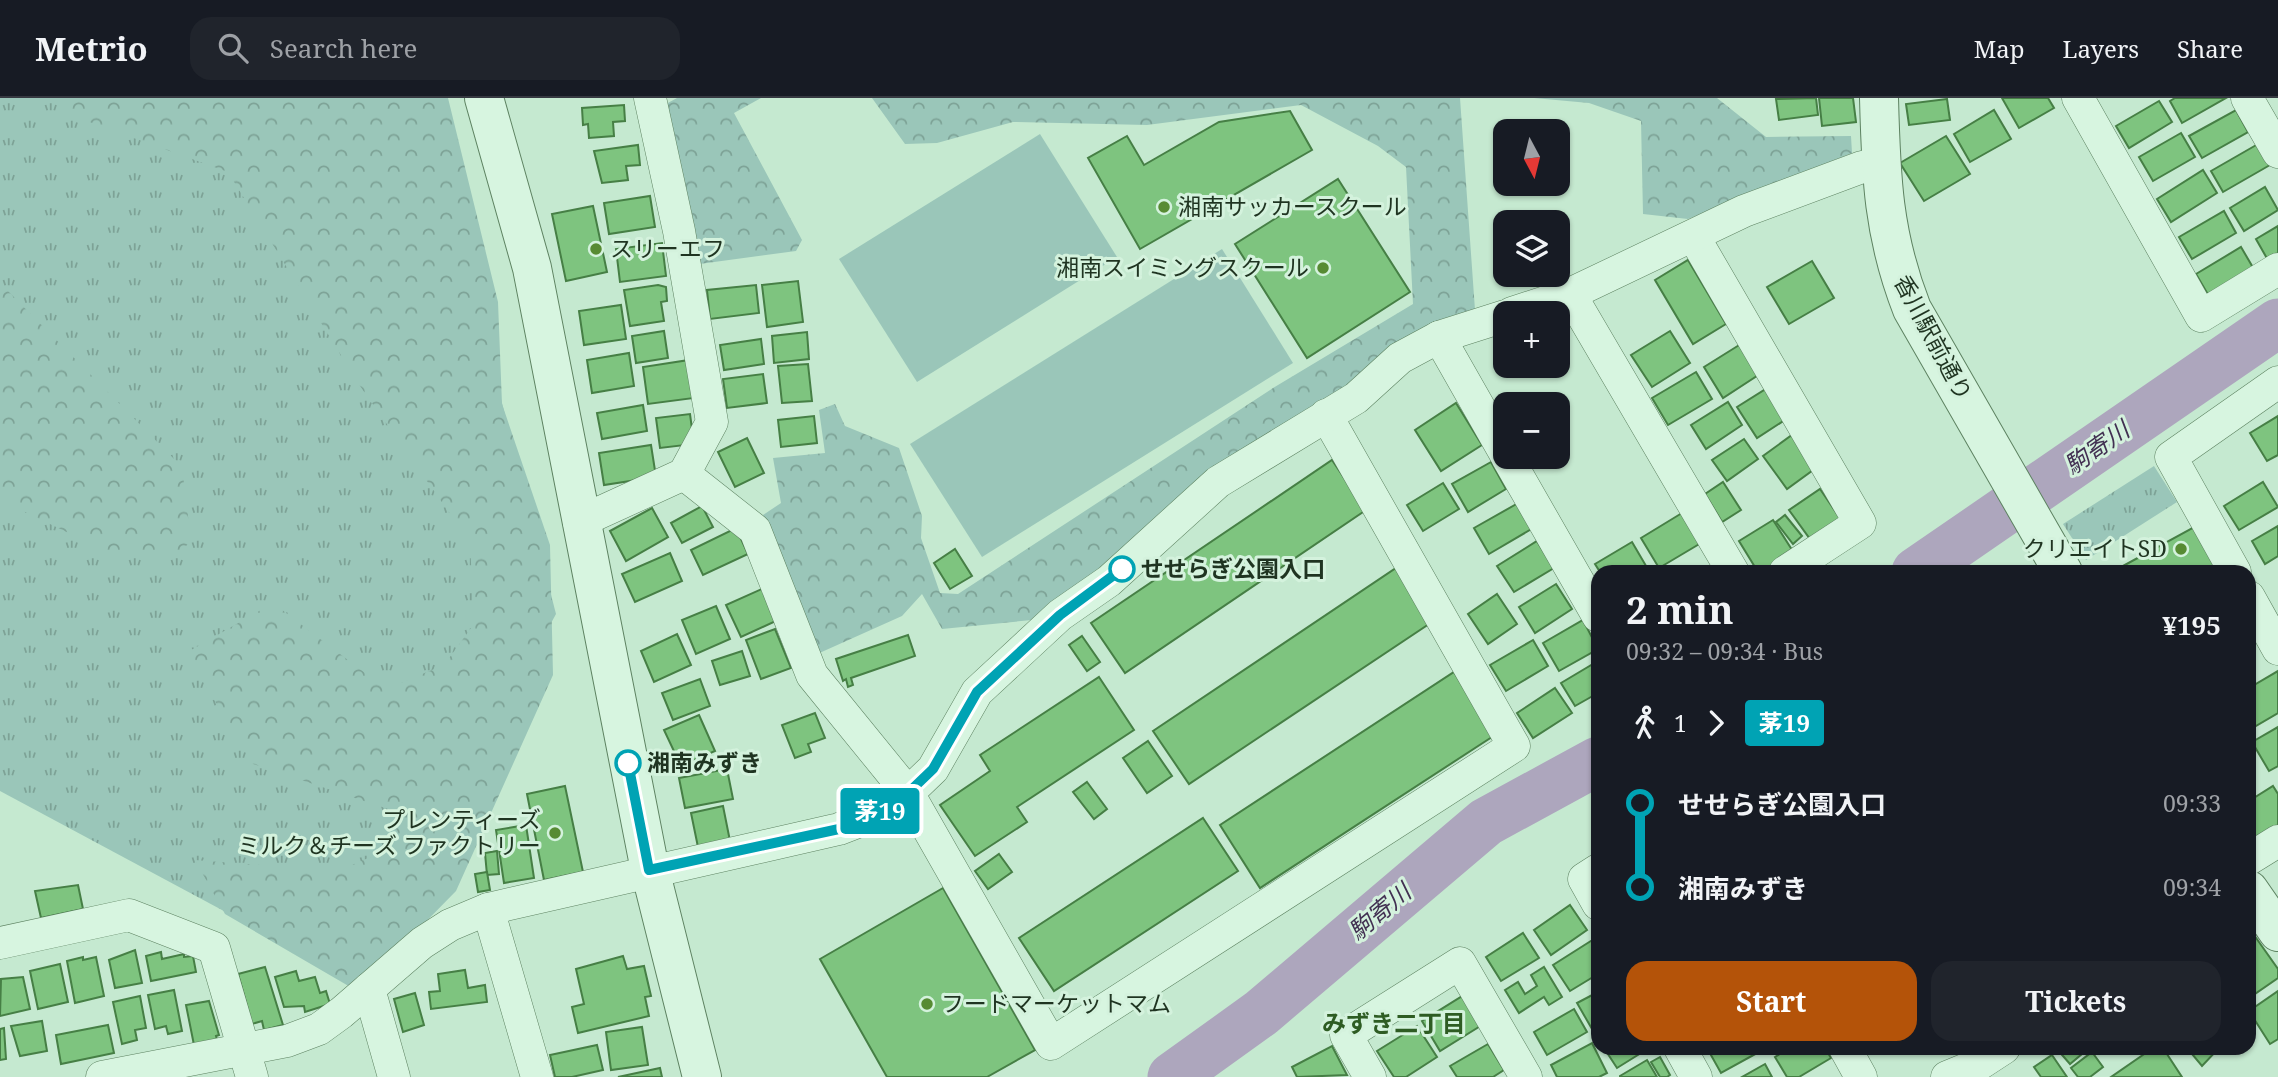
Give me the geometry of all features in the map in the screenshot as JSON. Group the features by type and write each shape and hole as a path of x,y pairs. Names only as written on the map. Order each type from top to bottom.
{"street":[{"path":"484,98 532,268 579,522 649,870 702,1077"},
{"path":"579,522 684,474 712,422 681,243 650,98"},
{"name":"香川駅前通り","path":"1879,98 1885,224 1896,268 1912,309 2059,565"},
{"path":"2078,98 2201,316 2278,269"},
{"path":"2247,98 2278,152"},
{"path":"1549,301 1570,294 1744,212 1862,167 1880,163"},
{"path":"1694,237 1860,523 1796,565"},
{"path":"1570,294 1729,565"},
{"path":"106,1077 248,1064 287,1041 319,1029 432,937 450,925 488,909 649,870 839,829 870,817 908,793 933,769 977,692 1060,615 1109,581 1218,482 1356,398 1400,358 1440,337 1493,320"},
{"path":"1440,337 1493,432"},
{"path":"2231,565 2171,457 2278,383"},
{"path":"684,474 755,530 812,675 908,793 1051,1044 1514,746 1326,415"},
{"path":"1514,469 1591,603"},
{"path":"2256,610 2278,649"},
{"path":"2256,855 2278,841"},
{"path":"1591,874 1584,879 1591,892"},
{"path":"2256,900 2278,932"},
{"path":"488,909 537,1077"},
{"path":"0,943 129,915 214,948 248,1064"},
{"path":"1370,1077 1346,1035 1460,963 1526,1077"},
{"path":"369,989 394,1077"},
{"path":"1684,1055 1696,1077"},
{"path":"1849,1055 1861,1077"},
{"path":"1947,1077 1991,1055"}],"green space":[{"path":"0,98 424,98 556,614 356,982 0,791"},
{"path":"54,98 448,98 498,302 502,404 550,545 553,675 456,891 403,945 352,988 225,914 195,860 338,871 389,849 394,811 253,764 186,653 273,603 386,689 444,665 474,624 470,542 360,386 228,172 84,120"},
{"path":"677,98 761,98 734,113 802,240 796,251 692,265 666,104"},
{"path":"872,98 1460,98 1475,310 1449,317 1390,352 1345,391 1210,468 1095,582 1042,619 942,629 922,594 902,616 815,655 763,515 781,503 773,458 825,453 819,410 835,404 845,426 899,448 922,516 921,538 940,593 958,594 1273,388 1413,304 1406,167 1378,146 1301,105 1147,125 1013,122 937,143 905,144"},
{"path":"1534,98 1717,98 1766,137 1851,136 1852,153 1688,219 1643,214 1641,121 1589,103"},
{"path":"1040,134 1117,257 917,382 839,259"},
{"path":"1222,249 1293,363 982,557 910,444"},
{"path":"0,283 182,467 191,541 176,556 106,551 25,512 0,495"},
{"path":"2154,466 2177,502 2086,560 2063,524"}],"building":[{"path":"1816,98 1818,115 1779,120 1776,99"},
{"path":"1819,98 1853,98 1856,122 1822,126"},
{"path":"2002,98 2048,98 2054,108 2019,128"},
{"path":"2175,98 2226,98 2182,123 2170,101"},
{"path":"1947,99 1950,120 1909,125 1906,104"},
{"path":"2159,101 2172,122 2129,148 2116,126"},
{"path":"624,105 625,121 613,122 614,136 589,138 588,124 583,125 582,108"},
{"path":"1994,110 2011,139 1970,162 1954,134"},
{"path":"2236,110 2248,132 2202,158 2189,136"},
{"name":"湘南サッカースクール","path":"1290,111 1312,150 1140,249 1088,158 1127,136 1144,165 1219,122"},
{"path":"2181,133 2195,157 2153,181 2139,157"},
{"path":"1946,136 1970,174 1924,201 1900,163"},
{"path":"2258,144 2270,165 2223,192 2211,171"},
{"path":"638,145 640,165 626,166 628,180 602,183 594,151"},
{"path":"2203,170 2217,193 2171,222 2157,199"},
{"name":"湘南スイミングスクール","path":"1338,179 1410,292 1307,358 1235,244"},
{"path":"2265,187 2278,210 2244,231 2230,208"},
{"path":"650,196 655,227 609,234 604,203"},
{"path":"593,206 607,272 566,281 552,214"},
{"path":"2224,211 2236,233 2192,259 2179,237"},
{"path":"2278,226 2278,256 2269,262 2256,239"},
{"path":"662,243 666,276 620,282 616,249"},
{"path":"2241,247 2255,271 2210,298 2196,274"},
{"path":"1688,260 1726,324 1693,344 1655,280"},
{"path":"1812,261 1834,298 1789,324 1767,287"},
{"path":"798,281 803,322 767,327 762,285"},
{"path":"658,285 666,287 667,301 661,302 664,321 630,326 624,290"},
{"path":"756,285 759,313 710,319 707,290"},
{"path":"621,305 626,339 584,345 579,311"},
{"path":"664,331 668,358 636,363 632,336"},
{"path":"1670,331 1690,363 1652,387 1631,355"},
{"path":"807,332 809,359 774,363 772,336"},
{"path":"761,339 764,364 724,370 720,345"},
{"path":"1744,342 1763,372 1723,398 1704,367"},
{"path":"629,353 634,386 592,393 587,360"},
{"path":"689,360 694,398 648,404 643,367"},
{"path":"808,364 812,401 782,403 778,366"},
{"path":"1696,372 1712,399 1668,425 1652,398"},
{"path":"763,374 767,403 727,408 723,379"},
{"path":"1769,387 1788,418 1757,438 1737,407"},
{"path":"1728,402 1742,425 1706,449 1691,425"},
{"path":"1456,403 1482,445 1441,471 1415,430"},
{"path":"643,405 647,431 602,439 597,413"},
{"path":"690,414 694,444 660,448 656,418"},
{"path":"814,416 817,443 781,447 778,420"},
{"path":"2278,416 2278,455 2267,461 2250,433"},
{"path":"1796,432 1820,465 1787,489 1763,456"},
{"path":"747,438 764,473 735,487 718,452"},
{"path":"1744,439 1758,459 1727,481 1712,460"},
{"path":"651,445 656,477 604,485 599,453"},
{"path":"1332,460 1366,510 1125,673 1091,623"},
{"path":"1491,462 1506,489 1468,512 1452,484"},
{"path":"1723,482 1741,510 1722,522 1705,494"},
{"path":"2263,482 2278,507 2239,530 2224,506"},
{"path":"1443,483 1459,509 1423,531 1407,505"},
{"path":"1820,489 1840,518 1810,539 1789,510"},
{"path":"1520,502 1535,527 1489,554 1474,528"},
{"path":"702,506 713,527 682,543 671,523"},
{"path":"652,508 668,537 626,561 610,531"},
{"path":"1682,513 1701,543 1664,565 1657,565 1641,538"},
{"path":"1785,515 1802,536 1793,544 1776,522"},
{"path":"1773,520 1794,553 1775,565 1754,565 1739,541"},
{"name":"クリエイトSD","path":"2196,526 2217,565 2125,565"},
{"path":"2278,526 2278,556 2265,564 2252,541"},
{"path":"736,528 748,554 703,575 691,550"},
{"path":"1537,541 1554,568 1514,592 1497,566"},
{"path":"1632,542 1645,565 1596,565"},
{"path":"955,549 972,576 950,589 934,563"},
{"path":"670,553 682,581 635,602 622,574"},
{"path":"1396,568 1432,622 1189,784 1153,731"},
{"path":"1556,584 1572,609 1535,633 1519,607"},
{"path":"764,588 778,620 741,637 726,605"},
{"path":"1497,594 1517,624 1488,644 1468,614"},
{"path":"716,606 730,639 696,654 682,620"},
{"path":"1583,620 1591,635 1591,653 1559,671 1543,643"},
{"path":"775,629 791,668 761,679 746,640"},
{"path":"677,634 691,665 654,682 641,651"},
{"path":"908,635 915,656 851,678 853,685 848,687 846,679 843,681 836,659"},
{"path":"1082,636 1100,662 1087,671 1069,645"},
{"path":"1533,640 1548,666 1506,691 1490,665"},
{"path":"742,651 750,676 720,685 712,661"},
{"path":"1591,665 1591,697 1575,706 1561,683"},
{"path":"2278,671 2278,713 2256,726 2256,684"},
{"path":"1454,672 1495,735 1260,888 1220,825"},
{"path":"1099,677 1134,730 1017,807 1027,822 975,856 940,805 990,771 980,755"},
{"path":"700,679 710,706 673,720 662,693"},
{"path":"1555,688 1572,713 1533,738 1517,713"},
{"path":"815,713 825,738 808,744 811,752 795,758 782,725"},
{"path":"699,715 715,751 681,766 664,730"},
{"path":"2278,727 2278,766 2269,771 2256,749 2256,740"},
{"path":"1148,741 1172,776 1147,793 1123,758"},
{"path":"727,769 733,799 685,808 679,778"},
{"path":"1087,782 1107,809 1094,819 1073,792"},
{"name":"プレンティーズ ミルク＆チーズ ファクトリー","path":"565,786 583,872 544,880 527,794"},
{"path":"2273,786 2278,794 2278,828 2256,840 2256,797"},
{"path":"723,806 730,841 698,847 691,813"},
{"path":"1203,818 1238,871 1054,991 1019,938"},
{"path":"526,825 534,878 504,883 496,830"},
{"path":"497,851 499,874 487,875 485,853"},
{"path":"999,854 1012,872 988,889 975,871"},
{"path":"487,872 490,890 478,892 475,874"},
{"path":"78,885 83,909 41,918 35,891"},
{"name":"フードマーケットマム","path":"943,888 1035,1050 987,1077 887,1077 820,959"},
{"path":"1570,905 1587,930 1551,955 1534,930"},
{"path":"1523,933 1539,958 1501,981 1486,957"},
{"path":"2256,938 2278,969 2278,978 2256,993"},
{"path":"1591,941 1591,978 1570,991 1553,965"},
{"path":"135,950 142,983 115,988 109,960"},
{"path":"161,952 162,959 184,954 184,957 193,956 196,972 151,981 146,956"},
{"path":"623,956 627,969 644,966 651,996 645,997 649,1016 578,1033 572,1007 584,1004 576,969"},
{"path":"83,957 83,960 96,957 104,996 75,1003 67,961"},
{"path":"60,964 68,1002 38,1009 30,971"},
{"path":"265,967 283,1025 264,1030 262,1021 252,1024 238,974"},
{"path":"1544,967 1562,997 1549,1005 1544,997 1519,1013 1505,990 1518,982 1525,994 1537,986 1531,975"},
{"path":"465,970 468,988 485,985 487,1002 431,1009 429,992 440,991 438,974"},
{"path":"296,971 299,981 315,977 320,993 326,991 330,1004 305,1012 304,1006 284,1007 275,977"},
{"path":"23,977 30,1009 0,1016 1,979"},
{"path":"174,990 182,1031 168,1034 166,1026 155,1029 148,995"},
{"path":"2278,991 2278,1039 2270,1044 2256,1022 2256,1006"},
{"path":"415,993 424,1025 403,1032 394,999"},
{"path":"1464,995 1482,1025 1440,1051 1422,1021"},
{"path":"140,996 146,1028 135,1030 137,1040 122,1044 113,1002"},
{"path":"1591,996 1591,1027 1577,1003"},
{"path":"209,1001 219,1035 216,1036 217,1040 194,1045 186,1005"},
{"path":"1574,1009 1587,1032 1547,1055 1534,1032"},
{"path":"42,1021 47,1051 20,1056 11,1026"},
{"path":"108,1025 114,1053 61,1064 56,1035"},
{"path":"1417,1026 1437,1057 1406,1077 1394,1077 1377,1051"},
{"path":"642,1027 648,1065 611,1070 606,1032"},
{"path":"4,1028 6,1059 0,1060 0,1029"},
{"path":"1488,1044 1504,1070 1493,1077 1457,1077 1450,1066"},
{"path":"1591,1044 1591,1055 1598,1055 1607,1073 1599,1077 1557,1077 1551,1065"},
{"path":"597,1045 603,1070 572,1077 555,1077 550,1055"},
{"path":"1332,1046 1347,1075 1297,1077 1292,1067"},
{"path":"1609,1055 1638,1055 1617,1068"},
{"path":"1711,1055 1754,1055 1721,1073"},
{"path":"1829,1055 1831,1058 1799,1077 1787,1077 1775,1057"},
{"path":"2052,1055 2067,1077 2041,1077 2034,1067"},
{"path":"2062,1055 2081,1055 2070,1064"},
{"path":"2088,1055 2094,1055 2103,1067 2090,1077 2078,1077 2071,1068"},
{"path":"2143,1055 2168,1055 2182,1077 2111,1077"},
{"path":"2193,1055 2212,1055 2202,1066"},
{"path":"1660,1057 1670,1075 1667,1077 1660,1077 1651,1062"},
{"path":"1647,1060 1657,1077 1620,1077 1620,1076"},
{"path":"1765,1064 1772,1077 1742,1077"},
{"path":"660,1068 662,1077 618,1077"}],"waterway":[{"name":"駒寄川","path":"1926,565 2278,323"},
{"name":"駒寄川","path":"1172,1077 1261,1013 1486,822 1591,765"}],"bus line":[{"name":"茅19","path":"628,763 649,870 839,829 870,817 908,793 933,769 977,692 1060,615 1122,569"}],"place":[{"name":"湘南サッカースクール","path":"1164,207"},
{"name":"スリーエフ","path":"596,249"},
{"name":"湘南スイミングスクール","path":"1323,268"},
{"name":"クリエイトSD","path":"2181,549"},
{"name":"せせらぎ公園入口","path":"1122,569"},
{"name":"湘南みずき","path":"628,763"},
{"name":"プレンティーズ ミルク＆チーズ ファクトリー","path":"555,833"},
{"name":"フードマーケットマム","path":"927,1004"}],"district":[{"name":"みずき二丁目","path":"1394,1024"}]}
